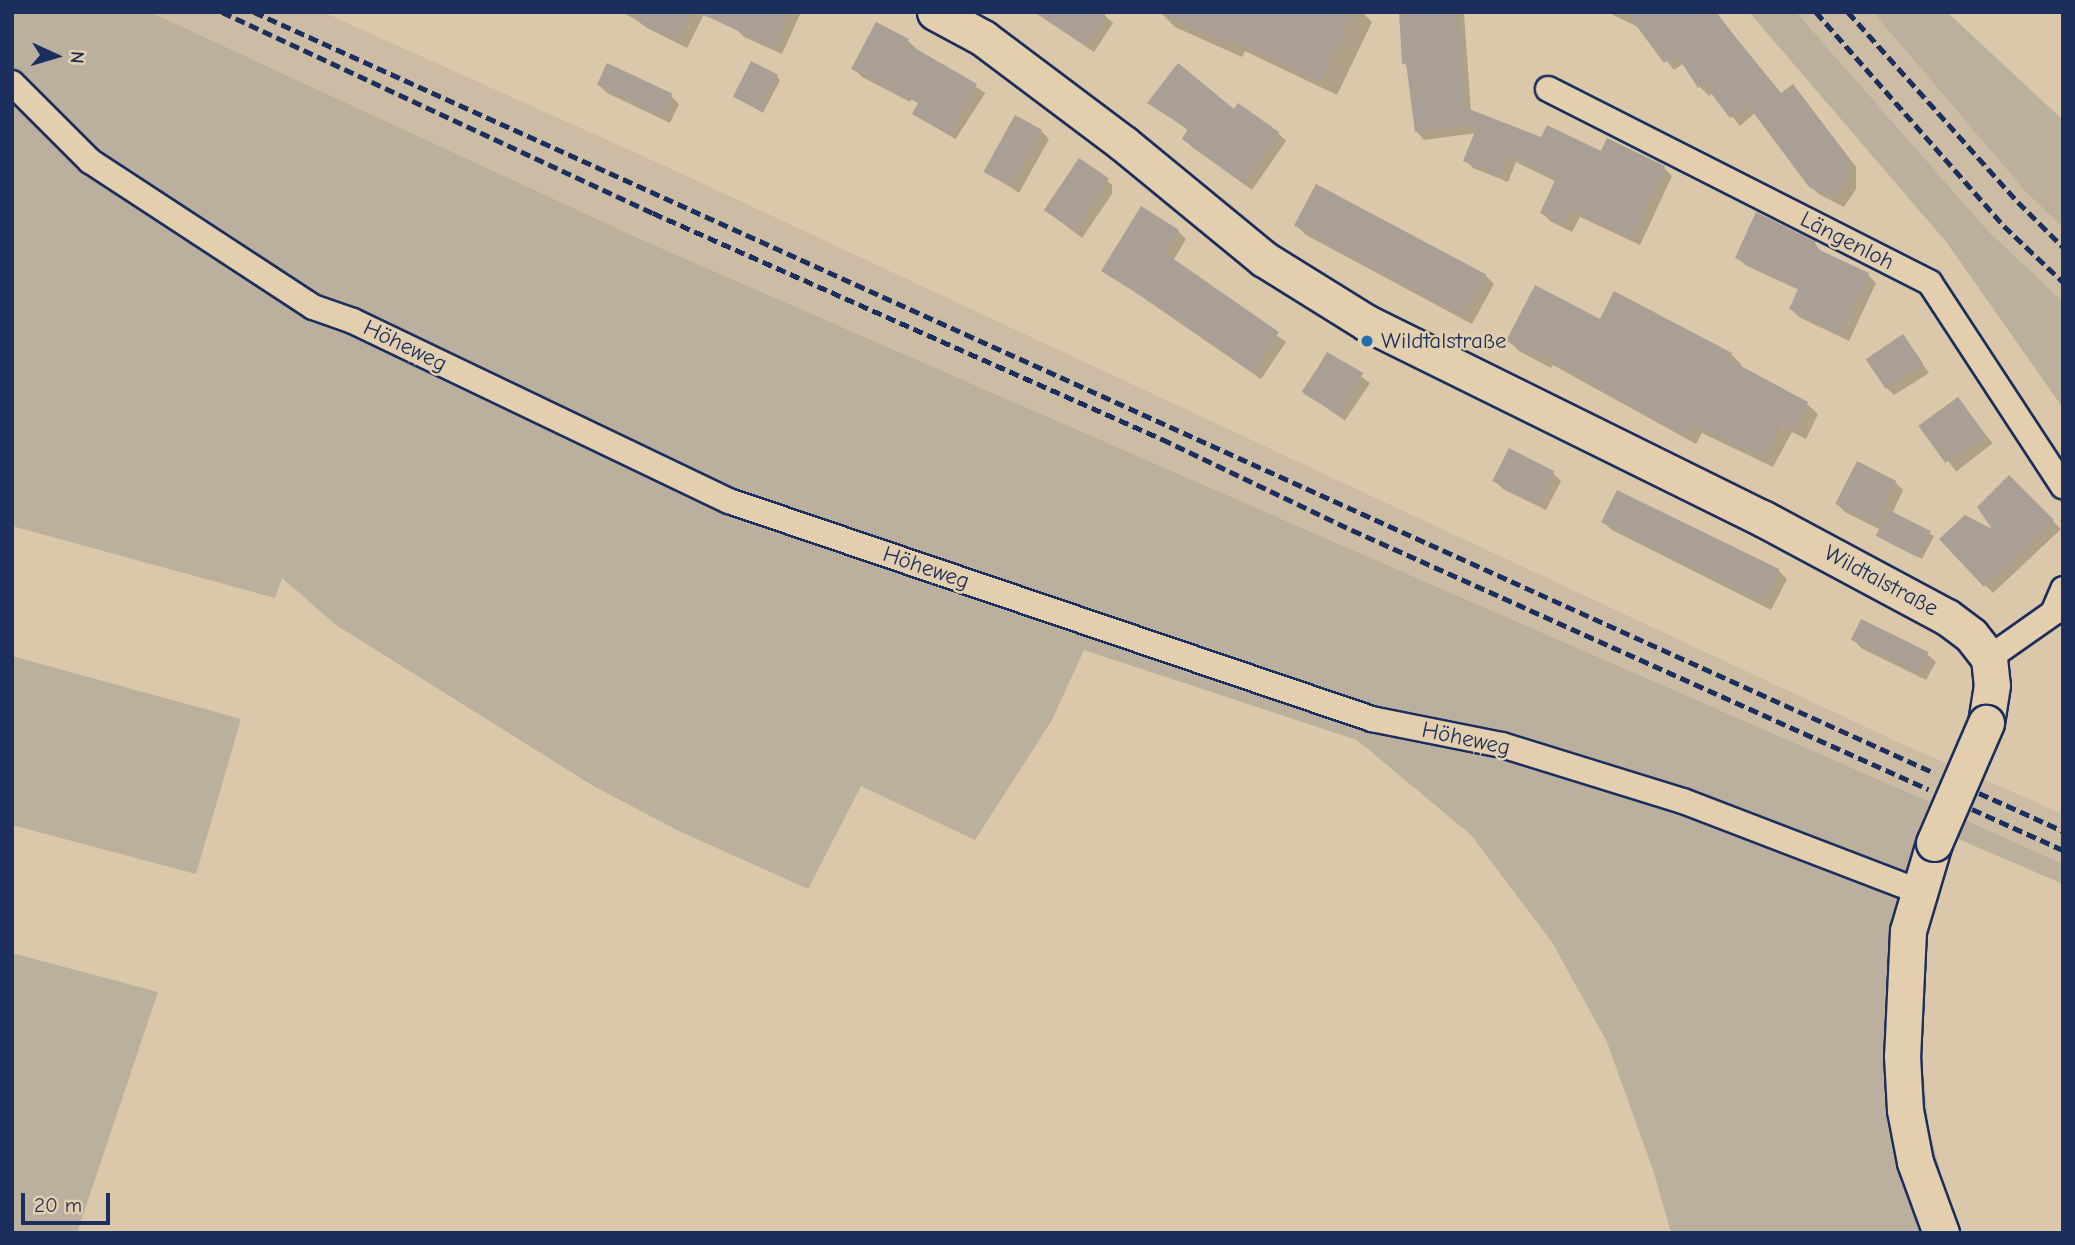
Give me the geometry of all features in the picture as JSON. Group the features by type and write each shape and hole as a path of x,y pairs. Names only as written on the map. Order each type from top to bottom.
{"street":[{"name":"Wildtalstraße","path":"935,12 983,38 1113,135 1264,259 1367,323 1762,518 1947,617 1971,635 1989,658"},
{"name":"Höheweg","path":"12,83 90,161 313,307 353,321 729,501 1371,719 1502,745 1683,801 1918,891"},
{"name":"Längenloh","path":"1548,89 1930,283 2063,486"},
{"path":"1941,1233 1915,1162 1905,1110 1902,1056 1908,931 1934,843 1986,723 1992,685 1989,658 2053,613 2063,589"}],"shaded area":[{"path":"12,12 150,12 640,239 1930,802 1916,835 1951,851 1929,906 1925,933 1920,1002 1923,1071 1929,1128 1943,1183 1963,1233 1671,1233 1654,1173 1607,1042 1552,942 1471,835 1357,740 1084,650 1052,720 975,840 861,786 808,889 679,831 595,787 336,625 282,578 275,598 12,526"},
{"path":"150,12 323,12 665,166 1900,743 2063,814 2063,864 1930,802 640,239"},
{"path":"1749,12 1796,12 1988,231 2063,302 2063,408 1947,243"},
{"path":"1796,12 1873,12 2026,192 2063,227 2063,302 1988,231"},
{"path":"1873,12 1947,12 2063,120 2063,227 2026,192"},
{"path":"12,656 241,719 196,874 12,825"},
{"path":"1964,819 2063,864 2063,884 1956,838"},
{"path":"12,953 158,992 77,1233 12,1233"}],"building":[{"path":"621,12 691,12 678,40"},
{"path":"697,12 790,12 774,47"},
{"path":"1035,12 1107,12 1085,45"},
{"path":"1158,12 1353,12 1320,81 1228,36 1226,42"},
{"path":"1399,12 1457,12 1464,107 1541,137 1547,125 1601,151 1607,138 1665,166 1632,238 1571,210 1564,225 1540,213 1556,178 1508,155 1500,175 1463,161 1478,124 1415,132 1406,63 1402,64"},
{"path":"1626,12 1715,12 1781,93 1793,84 1848,157 1848,179 1835,199 1809,187 1747,104 1730,118 1704,84 1698,88 1676,54 1664,63"},
{"path":"876,22 909,39 906,43 977,84 949,135 912,114 918,103 851,69"},
{"path":"751,61 778,75 760,110 733,97"},
{"path":"607,63 672,93 662,115 597,85"},
{"path":"1178,63 1234,109 1238,103 1279,132 1243,183 1182,139 1188,129 1147,103"},
{"path":"1015,115 1042,130 1011,187 983,172"},
{"path":"1079,158 1109,178 1074,230 1044,210"},
{"path":"1316,184 1486,275 1464,316 1294,225"},
{"path":"1141,206 1179,230 1165,253 1279,332 1252,372 1169,313 1101,271"},
{"path":"1756,212 1816,242 1813,247 1869,273 1840,334 1789,309 1799,287 1735,258"},
{"path":"1535,285 1600,319 1614,291 1732,353 1728,359 1808,402 1795,429 1781,422 1762,457 1691,424 1685,435 1542,356 1540,359 1506,341"},
{"path":"1903,334 1923,364 1886,389 1866,359"},
{"path":"1327,352 1363,373 1339,415 1303,394"},
{"path":"1958,397 1985,434 1945,463 1918,426"},
{"path":"1509,448 1554,471 1538,504 1492,481"},
{"path":"1857,461 1896,481 1874,524 1835,504"},
{"path":"2009,475 2054,520 1984,587 1939,539 1965,515 1992,529 1977,507"},
{"path":"1617,490 1780,569 1764,602 1601,522"},
{"path":"1889,510 1931,531 1918,557 1876,536"},
{"path":"1861,619 1928,652 1918,673 1851,640"}],"railway":[{"path":"222,12 653,213 1162,439 1352,530 1928,789"},
{"path":"254,12 1935,773"},
{"path":"1816,12 2004,226 2063,282"},
{"path":"1848,12 2018,202 2063,247"},
{"path":"1979,793 2063,831"},
{"path":"1972,809 2063,850"}],"place":[{"name":"Wildtalstraße","path":"1367,341"}]}
